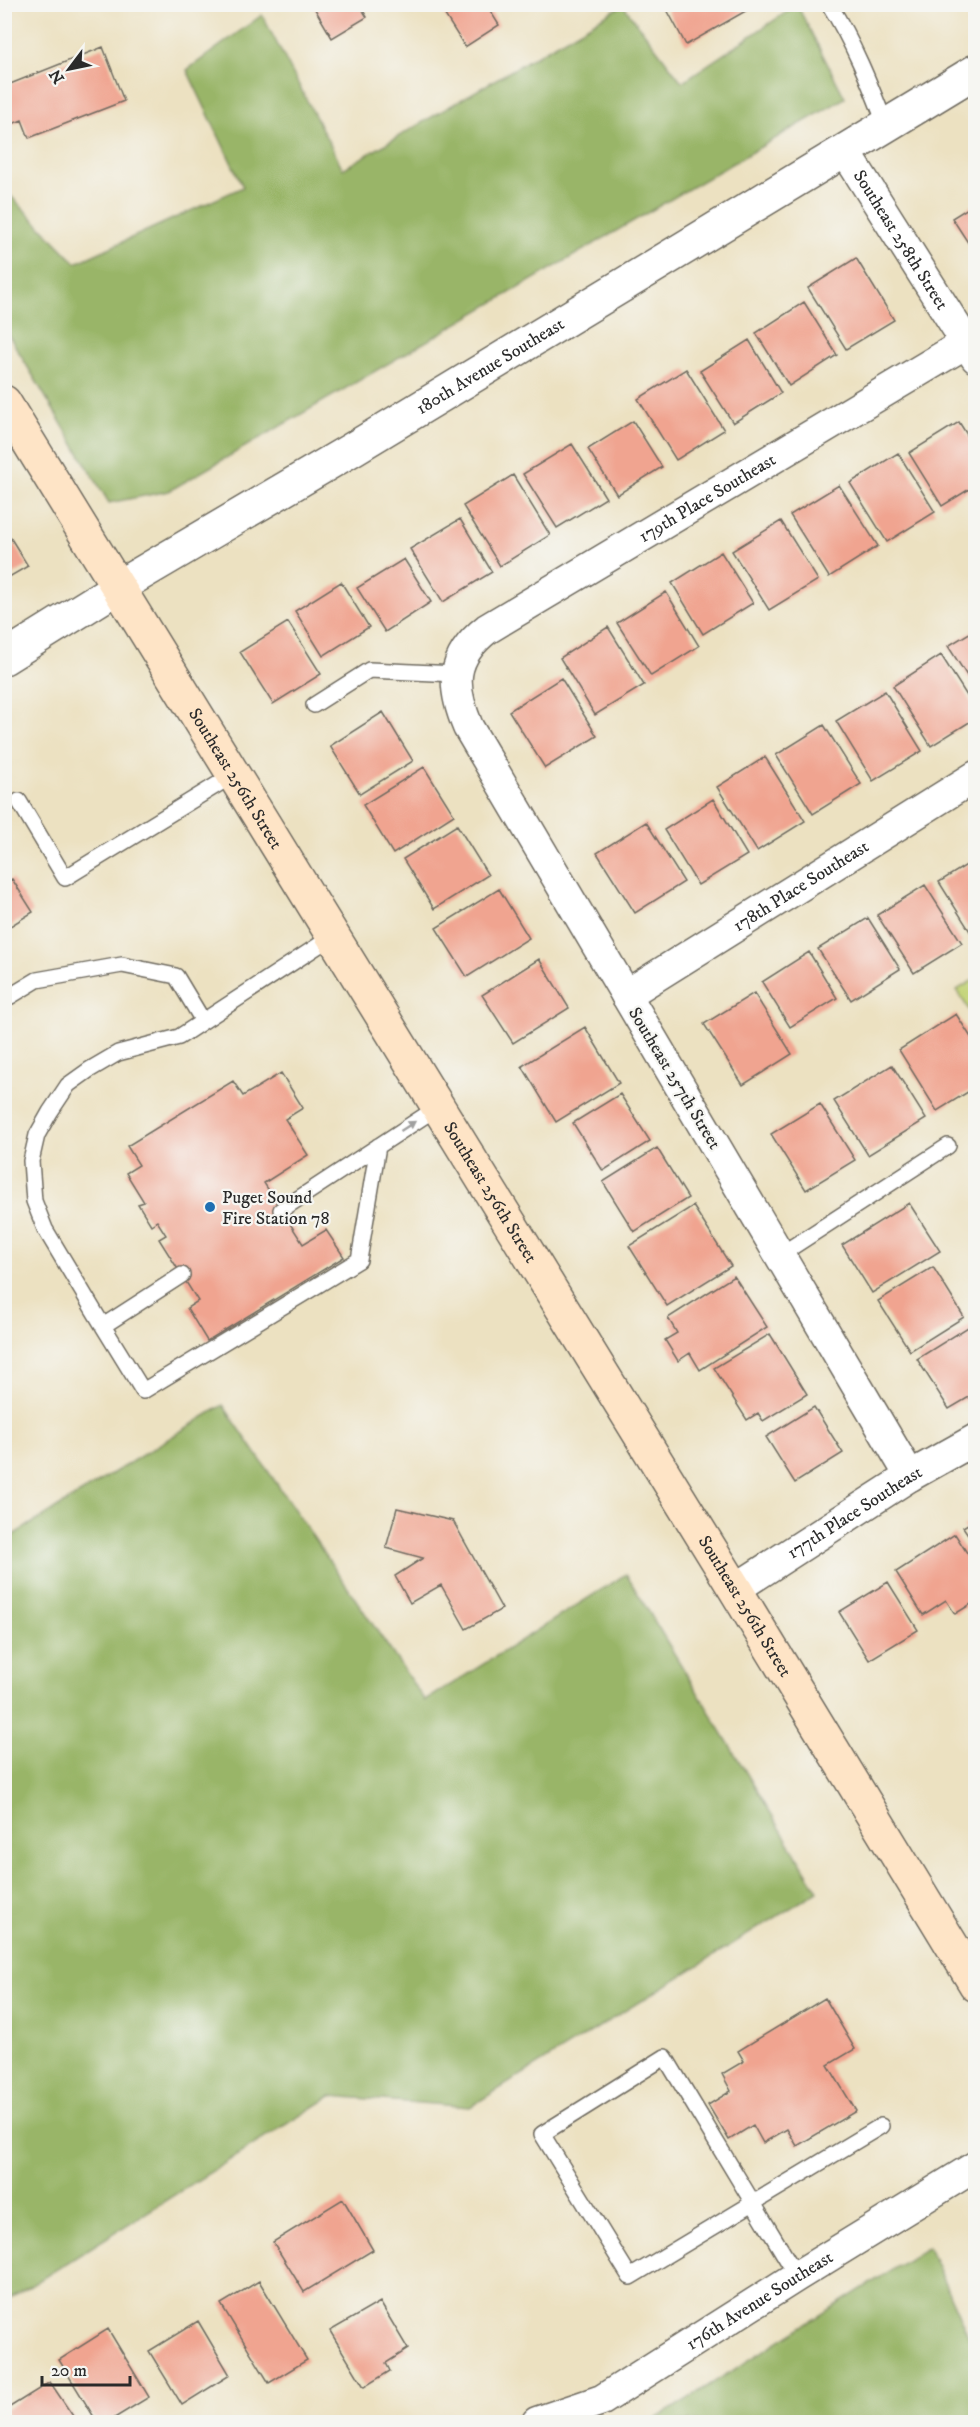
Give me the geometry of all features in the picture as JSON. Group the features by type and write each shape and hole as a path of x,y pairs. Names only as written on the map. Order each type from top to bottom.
{"main road":[{"name":"Southeast 256th Street","path":"4,402 735,1589 975,1984"}],"street":[{"name":"180th Avenue Southeast","path":"4,658 117,587 351,450 975,71"},
{"name":"Southeast 258th Street","path":"845,151 972,346"},
{"name":"179th Place Southeast","path":"456,675 464,652 476,638 488,629 972,346"},
{"name":"Southeast 257th Street","path":"456,675 457,701 468,727 910,1476"},
{"name":"178th Place Southeast","path":"626,994 975,776"},
{"name":"177th Place Southeast","path":"735,1589 910,1476 975,1439"},
{"name":"176th Avenue Southeast","path":"537,2422 602,2400 975,2166"}],"lane":[{"path":"828,4 846,35 886,126"},
{"path":"314,705 369,670 456,675"},
{"path":"19,801 65,878 233,775"},
{"path":"333,936 179,1037 118,1053 68,1085 37,1135 32,1161 34,1201 45,1229 143,1391 359,1260 378,1146"},
{"path":"4,1000 37,980 122,965 176,976 203,1021"},
{"path":"281,1210 438,1107"},
{"path":"780,1255 948,1146"},
{"path":"104,1326 182,1275"},
{"path":"797,2276 753,2203 665,2057 542,2134 630,2277 753,2203 881,2126"}],"green space":[{"path":"623,5 682,82 797,5 845,98 169,491 109,503 5,329 5,190 76,263 243,187 187,70 262,15 343,169"},
{"path":"975,979 975,1020 957,990"},
{"path":"223,1405 425,1701 626,1574 818,1891 470,2107 331,2096 5,2302 5,1540"},
{"path":"928,2247 975,2351 975,2422 651,2422"}],"building":[{"path":"312,4 359,4 367,17 332,38"},
{"path":"438,4 486,4 499,25 465,47"},
{"path":"664,4 758,4 686,45"},
{"path":"103,47 124,101 29,138 22,120 5,127 5,86"},
{"path":"976,203 976,255 952,218"},
{"path":"856,258 894,320 846,349 808,288"},
{"path":"804,302 837,355 789,386 756,333"},
{"path":"749,340 781,393 733,423 700,371"},
{"path":"686,369 724,430 676,460 638,399"},
{"path":"633,421 662,467 617,495 588,449"},
{"path":"959,422 976,449 976,485 942,506 909,453"},
{"path":"572,444 606,498 557,528 523,474"},
{"path":"898,453 935,512 887,542 850,483"},
{"path":"513,475 550,535 500,566 463,506"},
{"path":"839,485 878,546 829,577 790,515"},
{"path":"460,519 492,572 443,602 410,549"},
{"path":"781,521 818,580 769,610 732,551"},
{"path":"10,537 28,566 4,580 4,540"},
{"path":"721,552 753,603 703,634 672,583"},
{"path":"404,559 431,602 385,632 357,588"},
{"path":"341,582 369,627 323,656 295,611"},
{"path":"666,592 699,646 651,676 617,623"},
{"path":"288,622 321,674 273,704 240,652"},
{"path":"608,627 644,685 595,715 560,658"},
{"path":"976,629 976,690 948,646"},
{"path":"941,655 976,710 976,718 931,746 893,686"},
{"path":"561,678 597,736 545,768 509,711"},
{"path":"885,691 922,751 873,781 836,721"},
{"path":"383,712 413,761 360,794 330,746"},
{"path":"824,725 861,784 813,814 776,755"},
{"path":"765,757 805,821 757,851 717,787"},
{"path":"424,767 454,815 393,854 363,805"},
{"path":"713,799 747,855 698,885 664,830"},
{"path":"646,822 684,882 635,913 597,853"},
{"path":"457,825 488,875 434,909 403,859"},
{"path":"976,859 976,941 939,882"},
{"path":"12,879 33,912 4,930 4,883"},
{"path":"925,885 962,943 914,973 877,915"},
{"path":"499,889 529,938 467,977 436,928"},
{"path":"868,918 900,969 851,1000 818,949"},
{"path":"809,952 837,998 790,1027 762,982"},
{"path":"539,959 569,1008 513,1043 482,995"},
{"path":"754,993 792,1054 743,1085 704,1024"},
{"path":"956,1014 976,1045 976,1087 937,1111 899,1050"},
{"path":"585,1027 619,1083 556,1122 522,1066"},
{"path":"892,1065 926,1119 868,1155 834,1101"},
{"name":"Puget Sound Fire Station 78","path":"281,1073 303,1108 285,1119 308,1155 264,1183 303,1244 326,1230 344,1257 207,1341 187,1308 198,1301 159,1239 166,1235 157,1221 151,1225 138,1204 144,1202 126,1173 139,1165 127,1146 233,1081 243,1096"},
{"path":"620,1094 650,1141 603,1171 573,1123"},
{"path":"820,1104 855,1160 806,1190 771,1134"},
{"path":"657,1148 688,1198 634,1232 603,1182"},
{"path":"909,1203 940,1251 872,1293 842,1245"},
{"path":"693,1206 731,1266 667,1306 629,1246"},
{"path":"933,1267 964,1317 910,1351 878,1301"},
{"path":"734,1276 767,1327 700,1370 690,1353 678,1361 665,1340 677,1333 668,1318"},
{"path":"976,1322 976,1393 949,1409 917,1359"},
{"path":"770,1334 807,1394 763,1421 758,1413 747,1420 714,1368"},
{"path":"814,1407 843,1453 795,1483 766,1437"},
{"path":"397,1508 453,1521 502,1609 466,1629 441,1585 410,1603 395,1576 423,1558 386,1548"},
{"path":"976,1519 976,1546 963,1527"},
{"path":"955,1534 976,1567 976,1601 955,1614 946,1600 923,1615 896,1572"},
{"path":"888,1582 918,1630 869,1660 839,1612"},
{"path":"825,1998 855,2049 828,2065 856,2111 797,2146 787,2129 763,2143 753,2125 729,2140 708,2105 731,2091 722,2074 744,2061 738,2051"},
{"path":"343,2199 373,2250 304,2292 273,2242"},
{"path":"259,2281 307,2360 269,2383 221,2304"},
{"path":"380,2302 408,2349 386,2363 390,2371 364,2387 330,2331"},
{"path":"198,2321 230,2375 182,2405 149,2351"},
{"path":"108,2329 149,2397 108,2422 97,2422 59,2360"},
{"path":"50,2382 77,2422 13,2422 5,2410"}],"place":[{"name":"Puget Sound Fire Station 78","path":"210,1207"}]}
